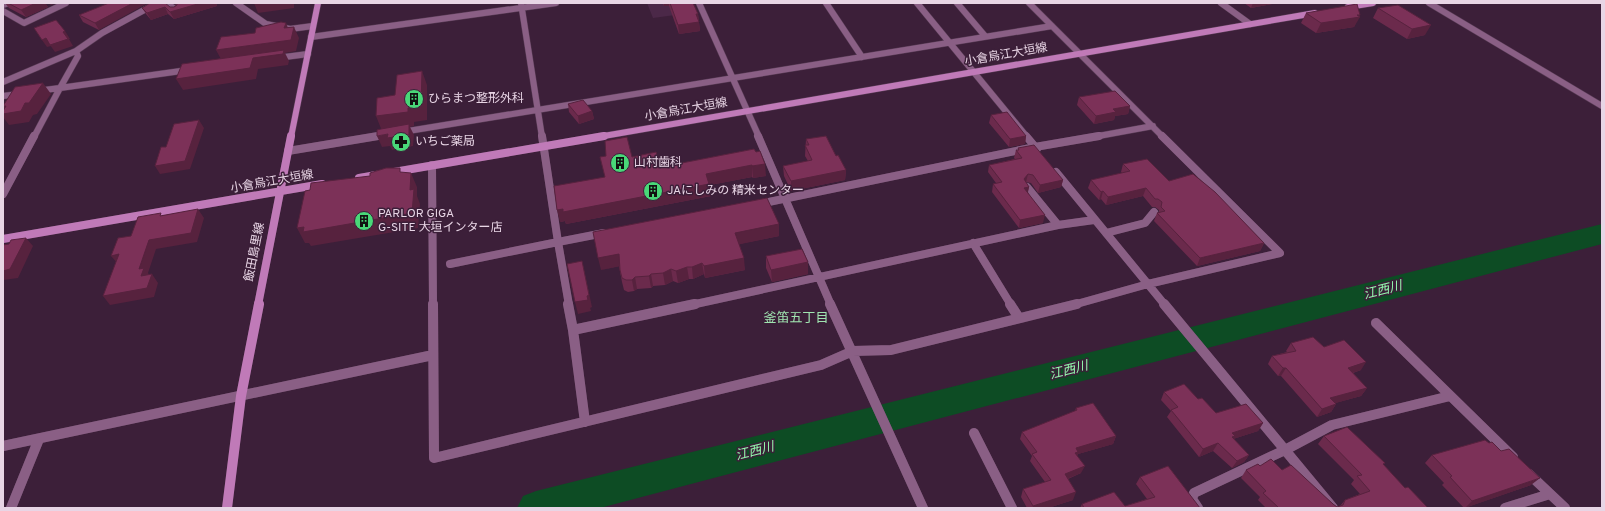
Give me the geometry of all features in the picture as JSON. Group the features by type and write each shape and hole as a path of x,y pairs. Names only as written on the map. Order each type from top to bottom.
{"main road":[{"name":"飯田島里線","path":"226,508 241,396 318,3"},
{"path":"1342,8 1373,3"},
{"name":"小倉烏江大垣線","path":"348,180 1319,12"},
{"name":"小倉烏江大垣線","path":"3,239 333,182"}],"street":[{"path":"3,5 9,3"},
{"path":"3,11 24,23 66,3"},
{"path":"3,82 76,52 102,33 157,3"},
{"path":"167,3 176,10"},
{"path":"236,3 266,24 290,29 313,26"},
{"path":"311,37 522,5 556,3"},
{"path":"699,3 748,111 818,276 923,508"},
{"path":"826,3 862,57"},
{"path":"917,3 1041,154"},
{"path":"957,3 986,36"},
{"path":"432,165 434,458 821,365 853,351 892,350 1111,295 1148,284 1280,253 1029,3"},
{"path":"1221,3 1250,24"},
{"path":"1429,3 1602,106"},
{"path":"522,5 573,330 585,422"},
{"path":"288,151 1052,26"},
{"path":"3,194 78,56 76,52"},
{"path":"269,59 308,54"},
{"path":"32,92 192,70"},
{"path":"3,96 24,93"},
{"path":"754,205 1035,147 1153,126"},
{"path":"1051,166 1333,508"},
{"path":"1027,187 1058,225"},
{"path":"1106,233 1145,222 1154,212"},
{"path":"573,330 1058,225 1094,220"},
{"path":"450,264 612,232"},
{"path":"973,244 1019,318"},
{"path":"1376,324 1565,508"},
{"path":"3,446 433,355"},
{"path":"1198,508 1192,500 1194,493 1286,450 1332,425 1450,396"},
{"path":"974,433 1012,508"},
{"path":"11,508 39,439"},
{"path":"1505,508 1550,494"}],"shaded area":[{"path":"647,3 693,3 697,12 653,18"}],"building":[{"path":"8,3 36,3 21,10"},
{"path":"109,3 133,3 95,23 79,15"},
{"path":"150,3 165,3 170,7 174,7 177,3 201,3 170,12 165,7 147,13 142,8"},
{"path":"670,3 693,3 698,14 696,14 699,22 678,25"},
{"path":"1357,4 1360,15 1357,15 1360,17 1321,23 1306,13"},
{"path":"1398,5 1431,25 1412,29 1378,8"},
{"path":"56,20 65,31 63,32 68,39 50,45 46,38 42,40 34,28"},
{"path":"281,22 286,23 284,28 294,27 291,40 216,50 221,37 255,33 256,28"},
{"path":"284,50 283,54 253,58 250,68 176,79 182,64"},
{"path":"422,71 421,106 408,108 408,112 376,116 377,98 395,95 397,75"},
{"path":"43,83 29,103 25,103 21,111 3,114 6,106 3,106 15,87"},
{"path":"1115,91 1130,106 1113,109 1116,112 1096,116 1079,97"},
{"path":"583,100 592,111 578,116 568,104"},
{"path":"1007,112 1026,136 1010,139 991,115"},
{"path":"199,120 185,161 155,166 161,147 166,147 174,124"},
{"path":"409,124 409,135 387,138 388,134 377,136 377,130"},
{"path":"826,136 836,156 838,155 846,170 791,181 783,166 812,160 805,145 809,145 806,139"},
{"path":"627,137 632,157 656,152 661,167 754,149 756,152 760,151 765,164 706,174 709,184 563,212 563,209 557,210 554,186 605,177 600,157 606,156 605,141"},
{"path":"1034,145 1063,180 1040,185 1033,175 1028,174 1024,179 1029,187 1024,188 1045,215 1020,220 993,184 1002,182 989,165 1022,158 1016,150 1019,150 1018,148"},
{"path":"1147,159 1169,181 1193,174 1215,192 1264,243 1200,258 1157,213 1165,211 1161,207 1162,202 1155,199 1146,188 1108,197 1103,191 1101,192 1091,180 1130,171 1123,164"},
{"name":"PARLOR GIGA G-SITE 大垣インター店","path":"386,168 400,168 400,172 411,173 410,190 414,189 412,213 303,232 304,227 297,228 305,191 310,190 311,183 370,176 370,173"},
{"path":"767,198 779,224 735,233 744,258 704,266 702,263 676,271 671,269 663,273 635,277 632,280 626,280 622,278 619,254 598,258 593,232"},
{"path":"198,209 191,233 149,240 139,269 144,268 141,276 152,274 147,288 103,296 119,254 111,256 118,238 131,236 138,217 161,213 160,216"},
{"path":"26,238 10,269 3,271 3,245 9,244 11,240"},
{"path":"802,249 808,262 771,270 766,256"},
{"path":"582,261 589,295 587,296 588,300 575,302 567,264"},
{"path":"1313,337 1324,347 1344,340 1366,362 1348,368 1367,388 1330,398 1336,404 1322,409 1286,368 1283,368 1272,356 1296,351 1291,343"},
{"path":"1184,384 1198,399 1202,398 1216,413 1246,404 1263,423 1232,433 1235,436 1232,437 1249,455 1237,461 1218,443 1203,449 1171,410 1178,407 1164,392"},
{"path":"1093,403 1116,436 1076,448 1078,452 1075,453 1085,466 1065,474 1076,492 1033,506 1023,489 1051,480 1032,454 1037,452 1022,432 1077,410 1076,408"},
{"path":"1347,427 1385,463 1383,464 1405,488 1408,487 1428,508 1279,508 1263,493 1266,491 1246,470 1258,464 1260,466 1271,459 1282,470 1291,465 1333,504 1337,507 1343,505 1345,500 1370,491 1357,476 1362,475 1324,436"},
{"path":"1485,440 1489,443 1492,442 1501,451 1509,449 1540,478 1472,501 1450,477 1452,476 1432,455"},
{"path":"1168,466 1200,508 1084,508 1082,504 1114,492 1125,506 1155,497 1140,477"}],"waterway":[{"name":"江西川","path":"536,508 1602,234"}],"place":[{"name":"ひらまつ整形外科","path":"414,99"},
{"name":"いちご薬局","path":"401,142"},
{"name":"山村歯科","path":"620,163"},
{"name":"JAにしみの 精米センター","path":"653,191"},
{"name":"PARLOR GIGA G-SITE 大垣インター店","path":"364,221"}],"district":[{"name":"釜笛五丁目","path":"796,319"}]}
